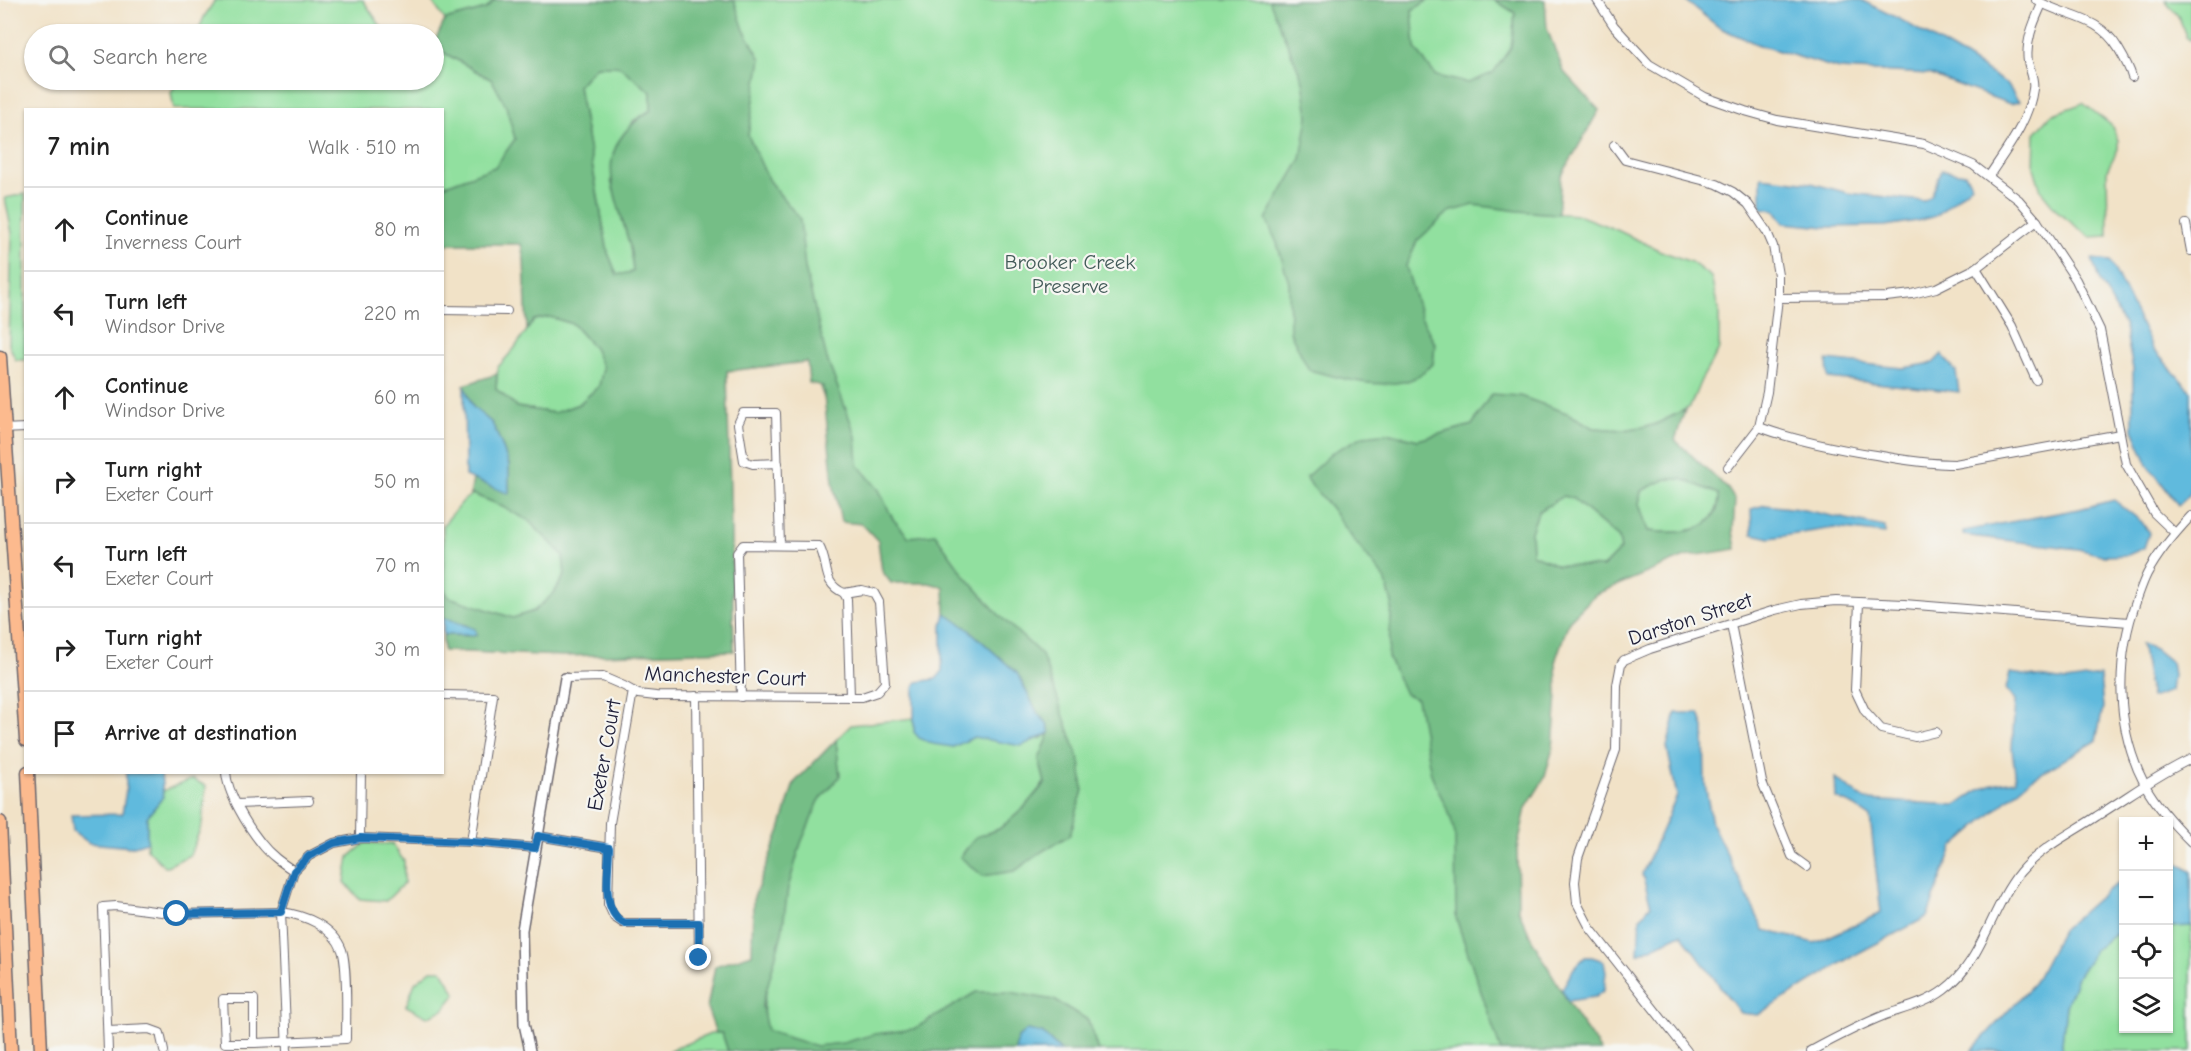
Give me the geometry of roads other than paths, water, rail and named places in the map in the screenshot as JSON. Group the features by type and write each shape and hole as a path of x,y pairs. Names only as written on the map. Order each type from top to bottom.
{"main road":[{"path":"0,357 2,429 24,715"},
{"path":"28,774 41,1051"},
{"path":"0,822 11,1051"}],"street":[{"path":"1597,0 1614,26 1649,64 1706,97 1777,120 1924,144 1961,158 1989,176 2019,200 2037,221 2076,280 2100,330 2111,377 2126,464 2154,513 2175,533"},
{"path":"1989,176 2013,139 2033,93 2028,47 2039,2 2101,27 2110,36 2130,66 2132,77"},
{"path":"1614,145 1625,160 1717,184 1733,192 1748,204 1767,232 1773,246 1778,275 1778,298 1767,392 1759,427 1728,467"},
{"path":"1778,298 1886,297 1936,288 1976,268 2037,221"},
{"path":"2186,224 2191,251"},
{"path":"1976,268 2012,326 2036,380"},
{"path":"444,310 507,311"},
{"path":"778,463 753,464 744,461 738,424 743,413 776,413 778,463 780,545"},
{"path":"1759,427 1785,437 1852,451 1940,464 1955,464 2120,434"},
{"path":"2,429 24,428"},
{"path":"2191,516 2175,533 2146,574 2129,622 2121,678 2123,720 2130,748 2145,785 2168,819 2191,842"},
{"path":"741,697 737,553 743,545 819,546 825,557 828,582 835,589 844,593 847,599 850,697"},
{"name":"Manchester Court","path":"566,678 603,677 638,694 656,696 862,697 878,692 885,683 879,603 874,592 862,590 844,593"},
{"name":"Darston Street","path":"1687,1051 1590,928 1577,903 1575,871 1593,811 1605,785 1616,750 1617,685 1621,664 1624,660 1650,649 1775,609 1836,601 1904,604 2129,622"},
{"path":"1859,603 1856,690 1865,711 1881,729 1915,737 1936,732"},
{"path":"1731,624 1762,782 1792,856 1807,867"},
{"path":"530,1051 524,1024 522,930 566,678"},
{"name":"Exeter Court","path":"633,691 610,823 608,904 614,917 623,923 699,923"},
{"path":"444,695 493,696 471,842"},
{"path":"696,696 699,958"},
{"path":"1811,1051 1846,1032 1884,1015 1910,1007 1944,990 1968,966 1980,946 1999,903 2020,872 2048,848 2145,785 2191,759"},
{"path":"226,774 227,783 237,804 262,844 294,871"},
{"path":"360,838 361,774"},
{"path":"237,804 309,801"},
{"path":"538,836 609,848"},
{"path":"287,1051 281,912 294,871 309,856 334,843 360,838 471,842 535,848"},
{"path":"108,1051 103,907 116,906 177,914 281,912 296,914 312,920 331,933 342,950 346,1039 254,1043 225,1043 223,999 254,999 254,1043"},
{"path":"108,1031 149,1029 160,1033 164,1051"}],"water":[{"path":"1692,0 1861,0 1903,21 2007,84 2019,102 2010,104 1929,74 1839,69 1759,45 1720,28 1687,2"},
{"path":"1942,170 1965,174 1972,185 1936,216 1917,221 1885,226 1826,227 1784,223 1775,210 1761,208 1761,177 1811,183 1848,193 1924,201 1931,196"},
{"path":"2092,259 2110,261 2153,349 2191,391 2191,493 2178,505 2148,465 2133,430 2133,369 2125,327 2099,279"},
{"path":"1942,354 1956,372 1959,392 1828,378 1827,360 1903,368 1933,363"},
{"path":"464,385 473,407 492,423 501,443 509,465 509,494 465,476"},
{"path":"2114,500 2142,522 2149,533 2144,548 2128,555 2105,556 2078,549 1963,535 1963,531"},
{"path":"1765,505 1799,509 1885,527 1885,534 1834,528 1770,538 1752,534 1751,509"},
{"path":"945,613 968,629 1017,673 1038,714 1047,723 1050,733 1021,746 974,737 953,747 933,744 919,738 914,732 914,687 917,682 936,679 942,672 942,626"},
{"path":"444,619 475,629 477,635 444,635"},
{"path":"2141,644 2155,649 2171,662 2173,675 2171,691 2151,698"},
{"path":"2010,673 2066,681 2100,676 2103,707 2096,741 2030,780 1953,847 1927,917 1849,958 1758,1015 1740,1013 1681,934 1638,954 1640,918 1651,905 1642,874 1677,796 1667,747 1676,713 1699,713 1704,728 1705,784 1712,824 1764,930 1815,943 1881,913 1870,817 1836,798 1835,778 1866,800 1957,805 1985,787 2016,780 2012,749 2015,700 2006,689"},
{"path":"126,774 161,774 163,797 147,817 147,842 131,847 89,843 73,831 71,815 122,814"},
{"path":"2173,860 2191,871 2191,926 2173,927"},
{"path":"2119,883 2119,933 2111,936 2095,950 2077,977 2066,1006 2061,1051 1971,1051 2035,982 2062,930"},
{"path":"1585,957 1604,961 1606,972 1604,990 1595,997 1568,1001 1562,989 1574,968"},
{"path":"1027,1030 1042,1033 1061,1051 1015,1051 1018,1038"}],"park label":[{"name":"Brooker Creek Preserve","path":"1070,274"}]}
